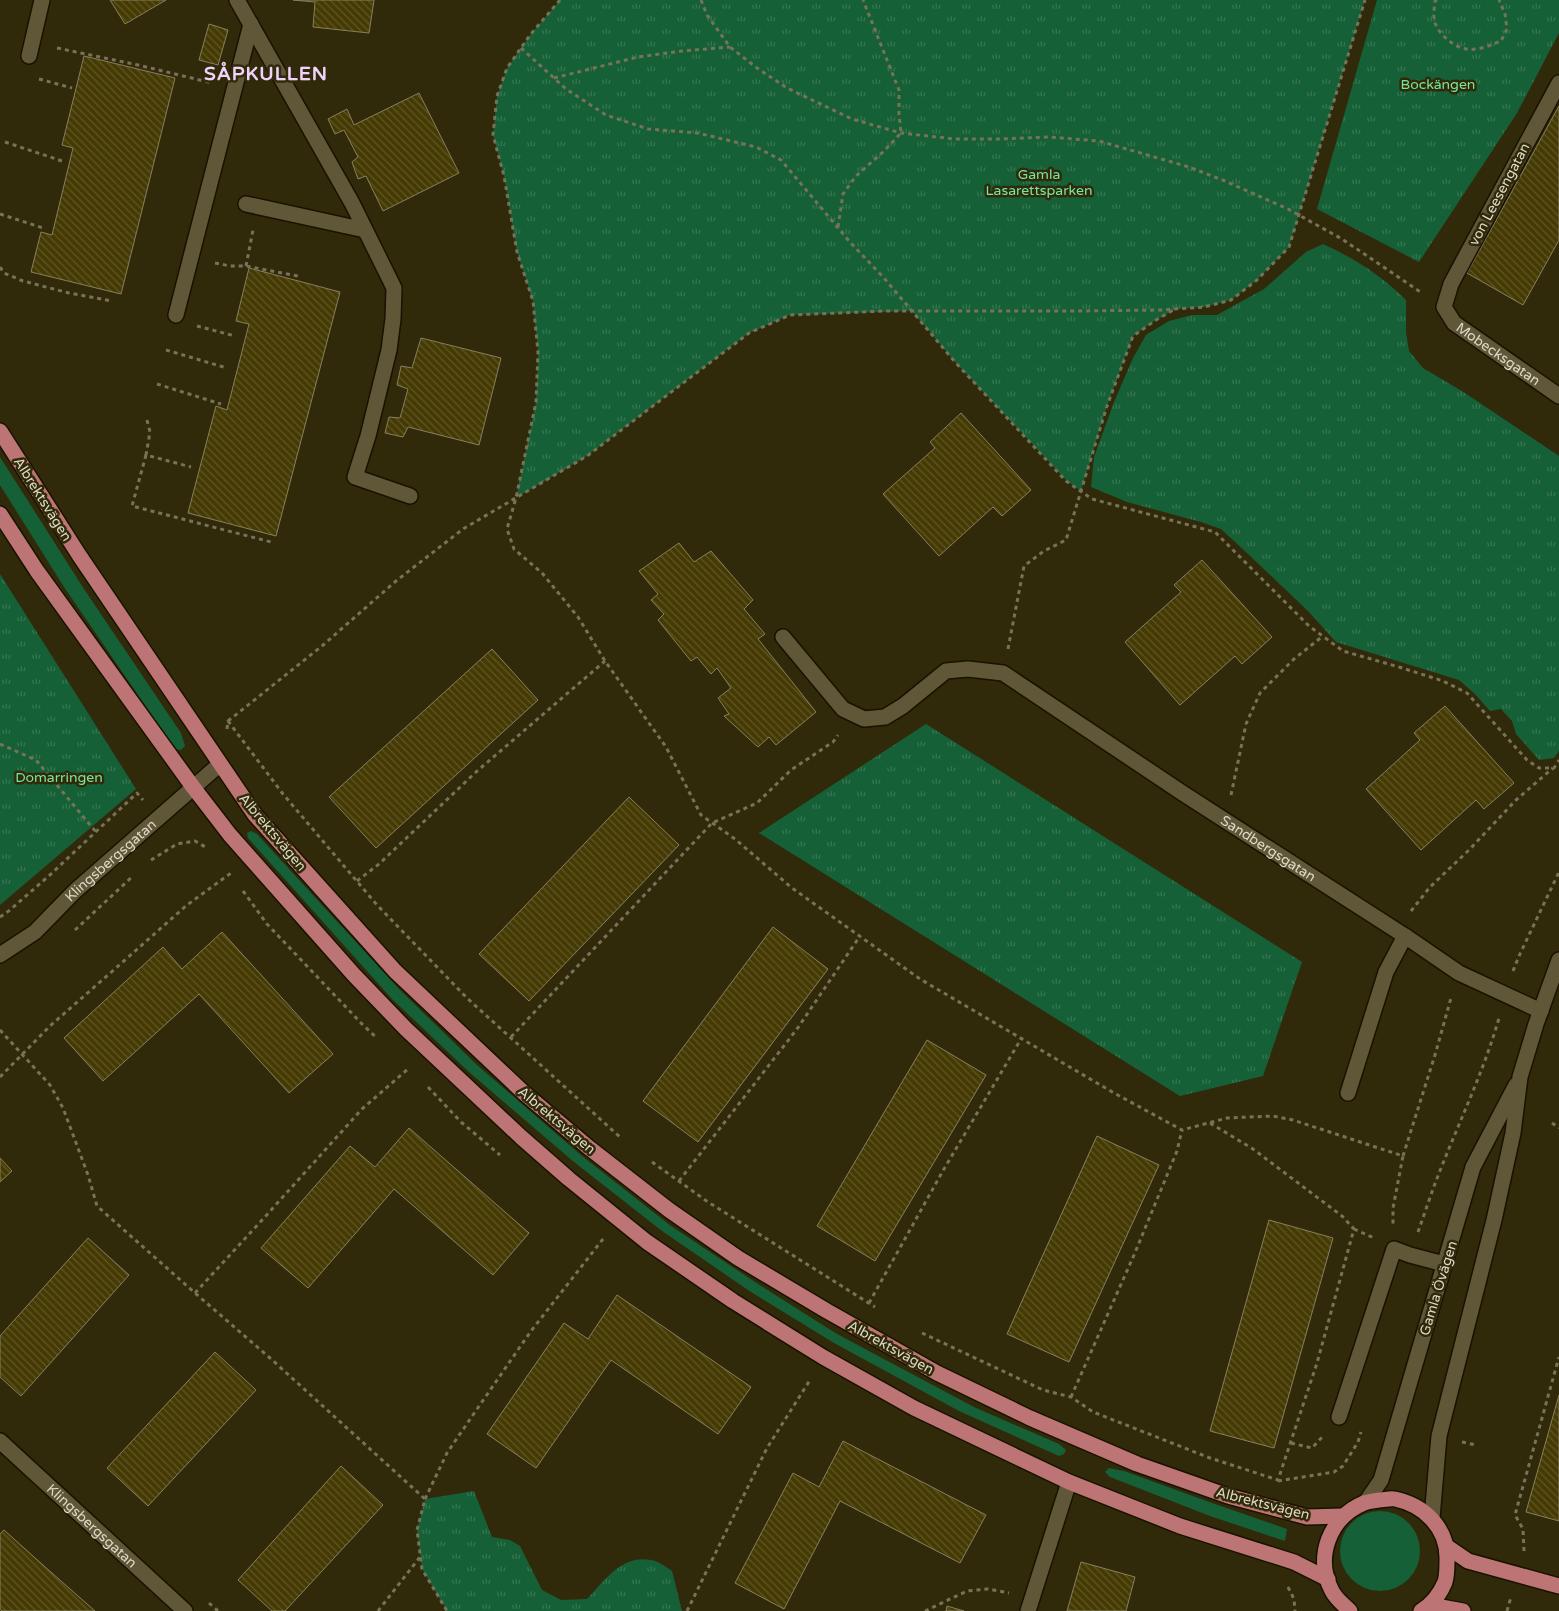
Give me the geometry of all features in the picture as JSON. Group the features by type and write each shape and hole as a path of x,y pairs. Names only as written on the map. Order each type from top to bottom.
{"main road":[{"name":"Albrektsvägen","path":"0,431 79,555 255,815 395,971 524,1093 588,1147 669,1210 738,1258 827,1312 929,1368 1030,1418 1137,1464 1228,1496 1307,1517 1342,1516"},
{"path":"0,514 37,571 193,787 243,850 354,975 406,1029 528,1143 647,1242 734,1302 823,1357 914,1408 1069,1482 1180,1526 1294,1562 1328,1579"},
{"path":"1343,1607 1332,1591 1324,1568 1327,1540 1342,1516 1366,1502 1393,1498 1420,1508 1432,1518 1439,1528 1446,1546 1445,1582 1425,1608"},
{"path":"1446,1546 1468,1561 1559,1586"},
{"path":"1425,1608 1463,1611"}],"street":[{"path":"29,56 42,0"},
{"path":"237,0 338,178 394,288 389,350 368,436 355,477 410,496"},
{"path":"176,315 251,24"},
{"name":"von Leesengatan","path":"1444,307 1451,284 1559,83"},
{"path":"252,205 365,230"},
{"name":"Mobecksgatan","path":"1444,307 1454,323 1559,396"},
{"path":"784,638 843,709 854,714"},
{"name":"Sandbergsgatan","path":"854,714 864,719 885,717 903,706 946,671 968,669 1003,672 1184,794 1405,936 1459,973 1541,1011"},
{"name":"Klingsbergsgatan","path":"0,955 35,932 75,891 220,764"},
{"path":"1348,1093 1386,972 1405,936"},
{"name":"Gamla Övägen","path":"1366,1502 1381,1480 1473,1167 1520,1077 1559,960"},
{"name":"Gamla Övägen","path":"1432,1518 1439,1436 1496,1210 1513,1133 1520,1077"},
{"path":"1339,1417 1394,1249 1444,1264"},
{"name":"Klingsbergsgatan","path":"0,1441 185,1611"},
{"path":"1030,1604 1069,1482"}],"path":[{"path":"560,0 530,35 507,68 497,96 493,135 504,176 518,252 533,301 538,352 536,402 516,498 507,530 514,549 542,573 578,617 605,661 666,746 702,815 735,839 792,888 920,979 1114,1093 1182,1130 1227,1118 1273,1116 1293,1120 1403,1156"},
{"path":"701,0 707,15 730,47 787,88 852,119 901,133 955,139 1048,136 1099,141 1189,167 1225,180 1299,215 1342,239 1444,307"},
{"path":"838,227 843,194 856,176 901,133 899,90 863,0"},
{"path":"622,1139 468,999 377,905 283,794 228,721 322,646 396,581 463,530 587,456 749,333 790,315 912,311 1176,309 1204,307 1231,300 1257,280 1289,247 1365,0"},
{"path":"1435,0 1433,19 1440,31 1451,43 1466,49 1483,48 1501,41 1508,29 1500,0"},
{"path":"32,41 234,88"},
{"path":"554,78 638,57 730,47"},
{"path":"521,48 566,89 606,115 648,129 698,133 756,147 781,160 955,362 1066,480 1092,499 1215,532 1309,626 1343,651 1443,681 1467,692 1527,760 1540,768 1554,768"},
{"path":"32,77 72,88"},
{"path":"5,142 65,162"},
{"path":"246,266 252,205"},
{"path":"0,214 43,228"},
{"path":"192,257 230,266 246,266 298,276"},
{"path":"0,267 4,274 23,281 69,293 112,301"},
{"path":"1007,651 1024,566 1044,551 1066,540 1107,406 1133,336 1176,309"},
{"path":"192,324 235,336"},
{"path":"166,350 227,368"},
{"path":"157,384 221,404"},
{"path":"147,420 150,432 146,455 132,506 271,542"},
{"path":"146,455 191,467"},
{"path":"1230,798 1246,724 1260,692 1294,659 1323,636"},
{"path":"357,881 379,864 476,772 605,661"},
{"path":"510,1036 712,823 757,803 791,770 833,742 854,714"},
{"path":"0,744 36,760 115,856"},
{"path":"1411,911 1430,887 1469,850 1516,800 1554,768 1559,760"},
{"path":"0,917 30,892 137,793"},
{"path":"0,1077 50,1026 187,905 231,874"},
{"path":"678,1181 796,1029 860,936"},
{"path":"1394,1249 1393,1208 1403,1156 1459,973"},
{"path":"0,1030 50,1085 63,1108 98,1206 194,1293 270,1358 425,1499"},
{"path":"869,1302 944,1169 1022,1039"},
{"path":"194,1293 264,1219 362,1109 409,1068"},
{"path":"1210,1123 1253,1149 1342,1216 1354,1229 1316,1363 1278,1480"},
{"path":"1552,1123 1559,1128"},
{"path":"1071,1397 1138,1246 1177,1151 1182,1130"},
{"path":"650,1161 708,1202 877,1308"},
{"path":"447,1611 422,1569 417,1530 425,1499 447,1453 492,1387 531,1331 604,1238"},
{"path":"919,1332 1043,1390 1071,1397 1093,1412 1210,1458 1278,1480 1334,1472"},
{"path":"1524,1558 1523,1528 1515,1515 1559,1357"},
{"path":"687,1611 767,1448 810,1380"},
{"path":"1291,1443 1312,1448 1329,1431 1339,1417"},
{"path":"378,1611 421,1557"},
{"path":"1286,1584 1294,1599 1295,1611"},
{"path":"925,1611 966,1591 988,1589 1030,1604"}],"green space":[{"name":"Gamla Lasarettsparken","path":"560,0 1365,0 1289,247 1257,280 1231,300 1204,307 1176,309 1133,336 1107,406 1081,491 1066,480 955,362 912,311 790,315 749,333 587,456 516,498 536,402 538,352 533,301 517,252 504,176 493,135 497,96 507,68 530,35"},
{"name":"Bockängen","path":"1377,0 1559,0 1559,33 1517,113 1419,262 1317,209"},
{"path":"1323,244 1367,268 1406,300 1406,332 1409,351 1423,368 1465,393 1559,456 1559,751 1554,758 1539,760 1516,734 1512,721 1501,709 1490,711 1459,680 1336,642 1309,612 1221,529 1127,502 1091,487 1094,457 1114,402 1133,358 1146,335 1169,321 1192,315 1217,315 1264,289 1306,252"},
{"path":"0,457 84,589 181,733 185,746 181,750 175,749 64,587 0,485"},
{"name":"Domarringen","path":"0,574 136,789 0,905"},
{"path":"926,724 1302,962 1263,1076 1180,1096 759,833"},
{"path":"251,831 257,834 399,989 477,1065 582,1156 671,1226 837,1334 974,1407 1059,1444 1066,1450 1064,1454 1059,1456 959,1411 834,1343 751,1292 662,1231 574,1162 469,1072 392,999 248,838 247,833"},
{"path":"1109,1468 1124,1471 1287,1529 1285,1541 1210,1516 1110,1477 1105,1472"},
{"path":"474,1491 492,1537 510,1540 520,1546 542,1590 561,1600 587,1599 614,1570 622,1565 641,1559 651,1560 672,1571 682,1611 447,1611 422,1569 417,1530 425,1499"},
{"path":"1372,1511 1388,1511 1409,1522 1420,1543 1420,1559 1409,1580 1388,1591 1372,1591 1358,1585 1346,1573 1340,1559 1340,1543 1346,1529 1358,1517"}],"building":[{"path":"110,0 166,0 125,24"},
{"path":"293,0 374,0 369,33 313,27 315,2"},
{"path":"209,24 228,30 218,65 199,60"},
{"path":"84,56 175,78 121,294 31,272 41,232 52,235 73,148 62,145"},
{"path":"419,93 459,173 383,211 366,176 358,179 352,162 358,157 344,130 335,134 328,119 347,109 354,125"},
{"path":"1559,106 1559,240 1523,305 1467,273"},
{"path":"249,268 340,292 276,536 188,513 216,406 227,410 249,324 236,321"},
{"path":"421,338 501,358 479,445 408,427 403,437 385,433 389,417 400,418 408,389 397,385 401,366 412,368"},
{"path":"961,413 1031,490 1002,516 993,507 939,556 883,494 935,448 930,442"},
{"path":"679,543 694,562 711,551 753,600 744,609 765,634 758,639 816,712 776,745 769,737 758,747 724,716 729,714 718,698 731,688 717,668 711,674 697,657 691,661 658,620 664,614 651,600 658,594 639,571"},
{"path":"1202,560 1272,637 1242,664 1235,656 1180,705 1125,642 1181,592 1174,585"},
{"path":"492,649 538,700 376,848 329,797"},
{"path":"1445,706 1514,783 1484,809 1476,800 1421,850 1366,789 1420,740 1414,733"},
{"path":"629,797 679,845 529,1001 479,954"},
{"path":"773,927 828,969 698,1142 643,1101"},
{"path":"222,932 333,1054 289,1093 199,994 103,1081 64,1038 163,947 182,969"},
{"path":"927,1040 986,1075 875,1261 817,1226"},
{"path":"409,1128 529,1233 493,1275 394,1189 308,1288 261,1248 350,1146 375,1167"},
{"path":"1097,1136 1159,1165 1069,1362 1007,1334"},
{"path":"0,1158 12,1171 0,1182"},
{"path":"1269,1220 1333,1238 1274,1448 1210,1431"},
{"path":"88,1238 129,1275 21,1396 0,1377 0,1336"},
{"path":"617,1295 751,1387 718,1434 611,1360 536,1468 487,1434 564,1323 588,1339"},
{"path":"215,1352 256,1390 148,1506 107,1468"},
{"path":"1559,1395 1559,1521 1526,1512"},
{"path":"843,1441 986,1515 960,1563 840,1501 784,1609 735,1583 793,1473 819,1487"},
{"path":"341,1466 383,1505 285,1611 272,1611 238,1580"},
{"path":"4,1530 95,1611 2,1611 0,1609 0,1534"},
{"path":"1081,1562 1135,1577 1126,1611 1067,1611"},
{"path":"947,1606 964,1611 946,1611"}],"district":[{"name":"SÅPKULLEN","path":"266,73"}]}
